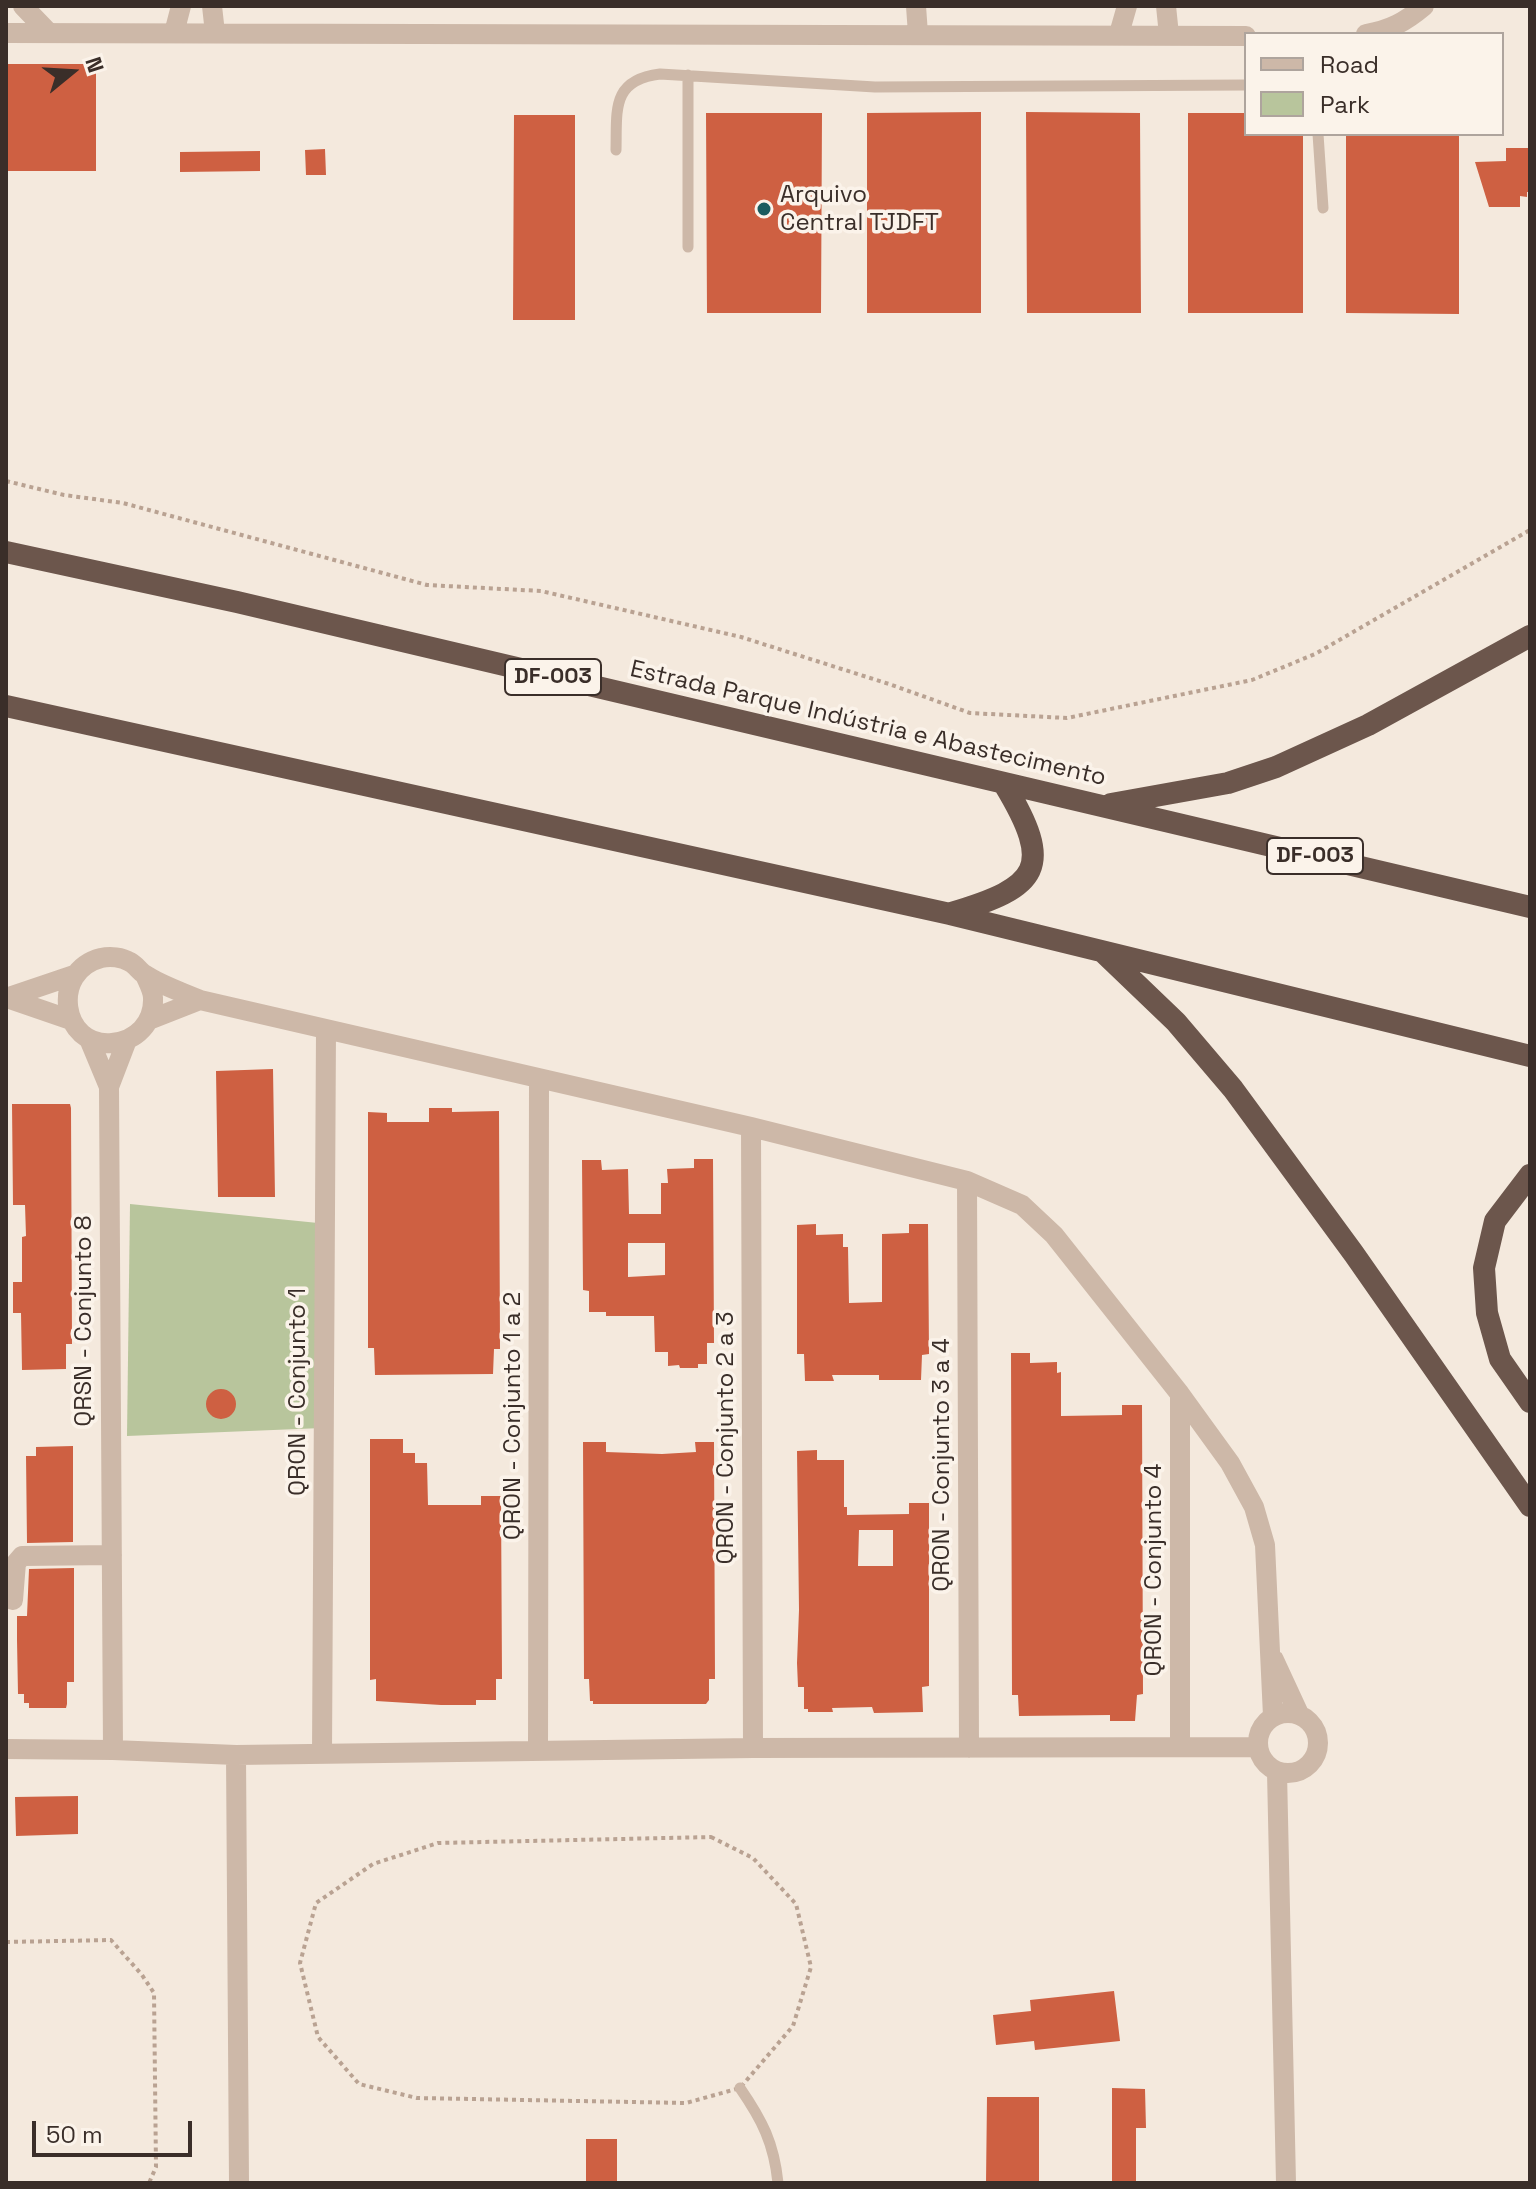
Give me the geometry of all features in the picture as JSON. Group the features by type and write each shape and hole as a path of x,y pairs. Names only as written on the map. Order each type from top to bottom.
{"highway":[{"name":"Estrada Parque Indústria e Abastecimento","path":"6,552 237,602 1530,907"},
{"path":"1100,806 1228,783 1276,767 1368,725 1530,636"},
{"path":"6,706 950,914 1530,1056"},
{"path":"950,914 995,900 1014,891 1027,879 1032,862 1031,844 1021,813 1004,784"},
{"path":"1103,951 1176,1022 1233,1089 1354,1254 1530,1506"},
{"path":"1530,1175 1495,1221 1484,1268 1487,1313 1500,1359 1530,1402"}],"street":[{"path":"23,6 48,32"},
{"path":"174,33 181,6"},
{"path":"212,6 215,33"},
{"path":"916,6 918,34"},
{"path":"1119,34 1127,6"},
{"path":"1166,6 1169,35"},
{"path":"1378,32 1390,30 1416,13"},
{"path":"6,33 1244,36"},
{"path":"6,998 74,975 89,961 109,956 129,961 145,975 200,1000 751,1127 967,1181 1022,1205 1054,1235 1180,1394 1230,1463 1254,1507 1265,1545 1273,1716"},
{"path":"71,1020 66,997 74,975"},
{"path":"6,998 71,1020 89,1039 108,1044 127,1040 140,1032 149,1020 153,997 145,975"},
{"path":"149,1020 200,1000"},
{"name":"QRON - Conjunto 1","path":"322,1753 326,1030"},
{"name":"QRSN - Conjunto 8","path":"89,1039 109,1087"},
{"name":"QRSN - Conjunto 8","path":"113,1750 109,1087 127,1040"},
{"name":"QRON - Conjunto 1 a 2","path":"538,1751 539,1080"},
{"name":"QRON - Conjunto 2 a 3","path":"751,1127 753,1748"},
{"name":"QRON - Conjunto 3 a 4","path":"967,1181 969,1748"},
{"name":"QRON - Conjunto 4","path":"1180,1394 1180,1746"},
{"path":"13,1600 16,1563 22,1556 112,1555"},
{"path":"1271,1653 1299,1714"},
{"path":"1286,1712 1299,1714 1311,1722 1317,1734 1318,1748 1313,1761 1303,1770 1290,1774 1277,1772 1264,1762 1258,1747 1258,1735 1273,1716 1286,1712"},
{"path":"6,1749 236,1755 753,1748 1258,1747"},
{"path":"236,1755 239,2183"},
{"path":"1277,1772 1286,2183"}],"lane":[{"path":"616,150 617,106 623,91 634,80 648,76 688,75 875,87 1244,85"},
{"path":"688,75 688,247"},
{"path":"1318,136 1323,208"},
{"path":"740,2088 762,2120 775,2156 778,2183"}],"path":[{"path":"6,481 64,495 123,503 427,585 541,591 741,637 970,713 1067,718 1252,680 1303,659 1530,530"},
{"path":"711,1837 753,1858 796,1904 811,1967 793,2026 740,2088 686,2103 417,2098 359,2084 318,2037 300,1963 316,1903 373,1864 438,1843 711,1837"},
{"path":"6,1942 111,1940 154,1993 156,2167 149,2183"}],"green space":[{"path":"130,1204 318,1223 322,1428 127,1436"}],"building":[{"path":"6,64 96,64 96,171 6,171"},
{"path":"981,112 981,313 867,313 867,113"},
{"path":"1026,112 1140,113 1141,313 1027,313"},
{"name":"Arquivo Central TJDFT","path":"706,113 822,113 821,313 707,313"},
{"path":"1188,113 1244,113 1244,136 1303,136 1303,313 1188,313"},
{"path":"514,115 575,115 575,320 513,320"},
{"path":"1346,136 1459,136 1459,314 1346,313"},
{"path":"1506,148 1530,148 1530,192 1527,192 1527,197 1520,196 1520,207 1489,207 1475,162 1506,161"},
{"path":"325,149 326,175 306,175 305,150"},
{"path":"260,151 260,171 180,172 180,152"},
{"path":"273,1069 275,1197 218,1197 216,1071"},
{"path":"12,1104 70,1104 71,1108 72,1344 66,1344 66,1369 22,1370 21,1313 13,1313 13,1282 22,1282 25,1205 13,1205"},
{"path":"429,1108 452,1108 452,1112 499,1111 500,1349 494,1349 493,1374 375,1375 374,1348 368,1348 368,1112 387,1113 387,1122 429,1122"},
{"path":"694,1159 713,1159 714,1343 707,1343 707,1364 698,1364 698,1368 680,1368 679,1365 668,1366 668,1352 655,1352 654,1316 606,1316 606,1312 589,1312 589,1291 583,1290 582,1160 601,1160 602,1170 628,1169 629,1214 661,1214 661,1183 668,1183 667,1169 694,1168","holes":["628,1243 665,1243 665,1275 628,1277"]},
{"path":"816,1224 816,1235 843,1234 843,1247 848,1247 849,1303 882,1302 882,1234 909,1233 909,1224 928,1224 929,1354 922,1355 921,1380 879,1380 879,1375 832,1375 834,1381 805,1381 804,1354 797,1354 797,1225"},
{"path":"1011,1353 1030,1353 1030,1363 1057,1362 1057,1373 1061,1372 1061,1416 1122,1415 1122,1405 1142,1405 1143,1694 1137,1695 1135,1721 1110,1721 1110,1715 1019,1716 1018,1695 1012,1695"},
{"path":"221,1389 232,1393 236,1404 232,1415 221,1419 210,1415 206,1404 210,1393"},
{"path":"370,1439 403,1439 403,1453 415,1453 415,1463 427,1463 428,1505 481,1505 481,1496 501,1496 502,1679 496,1679 496,1700 476,1700 476,1705 376,1701 376,1679 370,1680"},
{"path":"583,1442 606,1442 606,1452 662,1454 696,1452 695,1442 714,1442 715,1679 709,1679 709,1700 706,1704 593,1704 590,1701 589,1679 584,1679"},
{"path":"73,1446 73,1542 27,1543 26,1456 36,1456 36,1447"},
{"path":"817,1450 817,1460 844,1460 844,1507 847,1507 847,1515 909,1514 909,1503 929,1503 929,1686 922,1687 923,1712 874,1713 872,1707 832,1708 833,1712 808,1712 804,1709 804,1687 798,1687 797,1663 797,1451","holes":["859,1530 893,1530 893,1566 858,1566"]},
{"path":"74,1568 74,1682 67,1682 66,1708 29,1708 29,1703 24,1703 24,1694 18,1694 17,1616 27,1616 29,1569"},
{"path":"78,1796 78,1834 16,1836 15,1797"},
{"path":"1114,1991 1120,2041 1035,2050 1034,2041 996,2045 993,2015 1031,2011 1030,2000"},
{"path":"1112,2088 1145,2089 1146,2128 1136,2128 1136,2183 1112,2183"},
{"path":"987,2097 1039,2097 1039,2183 986,2183"},
{"path":"586,2139 617,2139 617,2183 586,2183"}],"place":[{"name":"Arquivo Central TJDFT","path":"764,209"}]}
